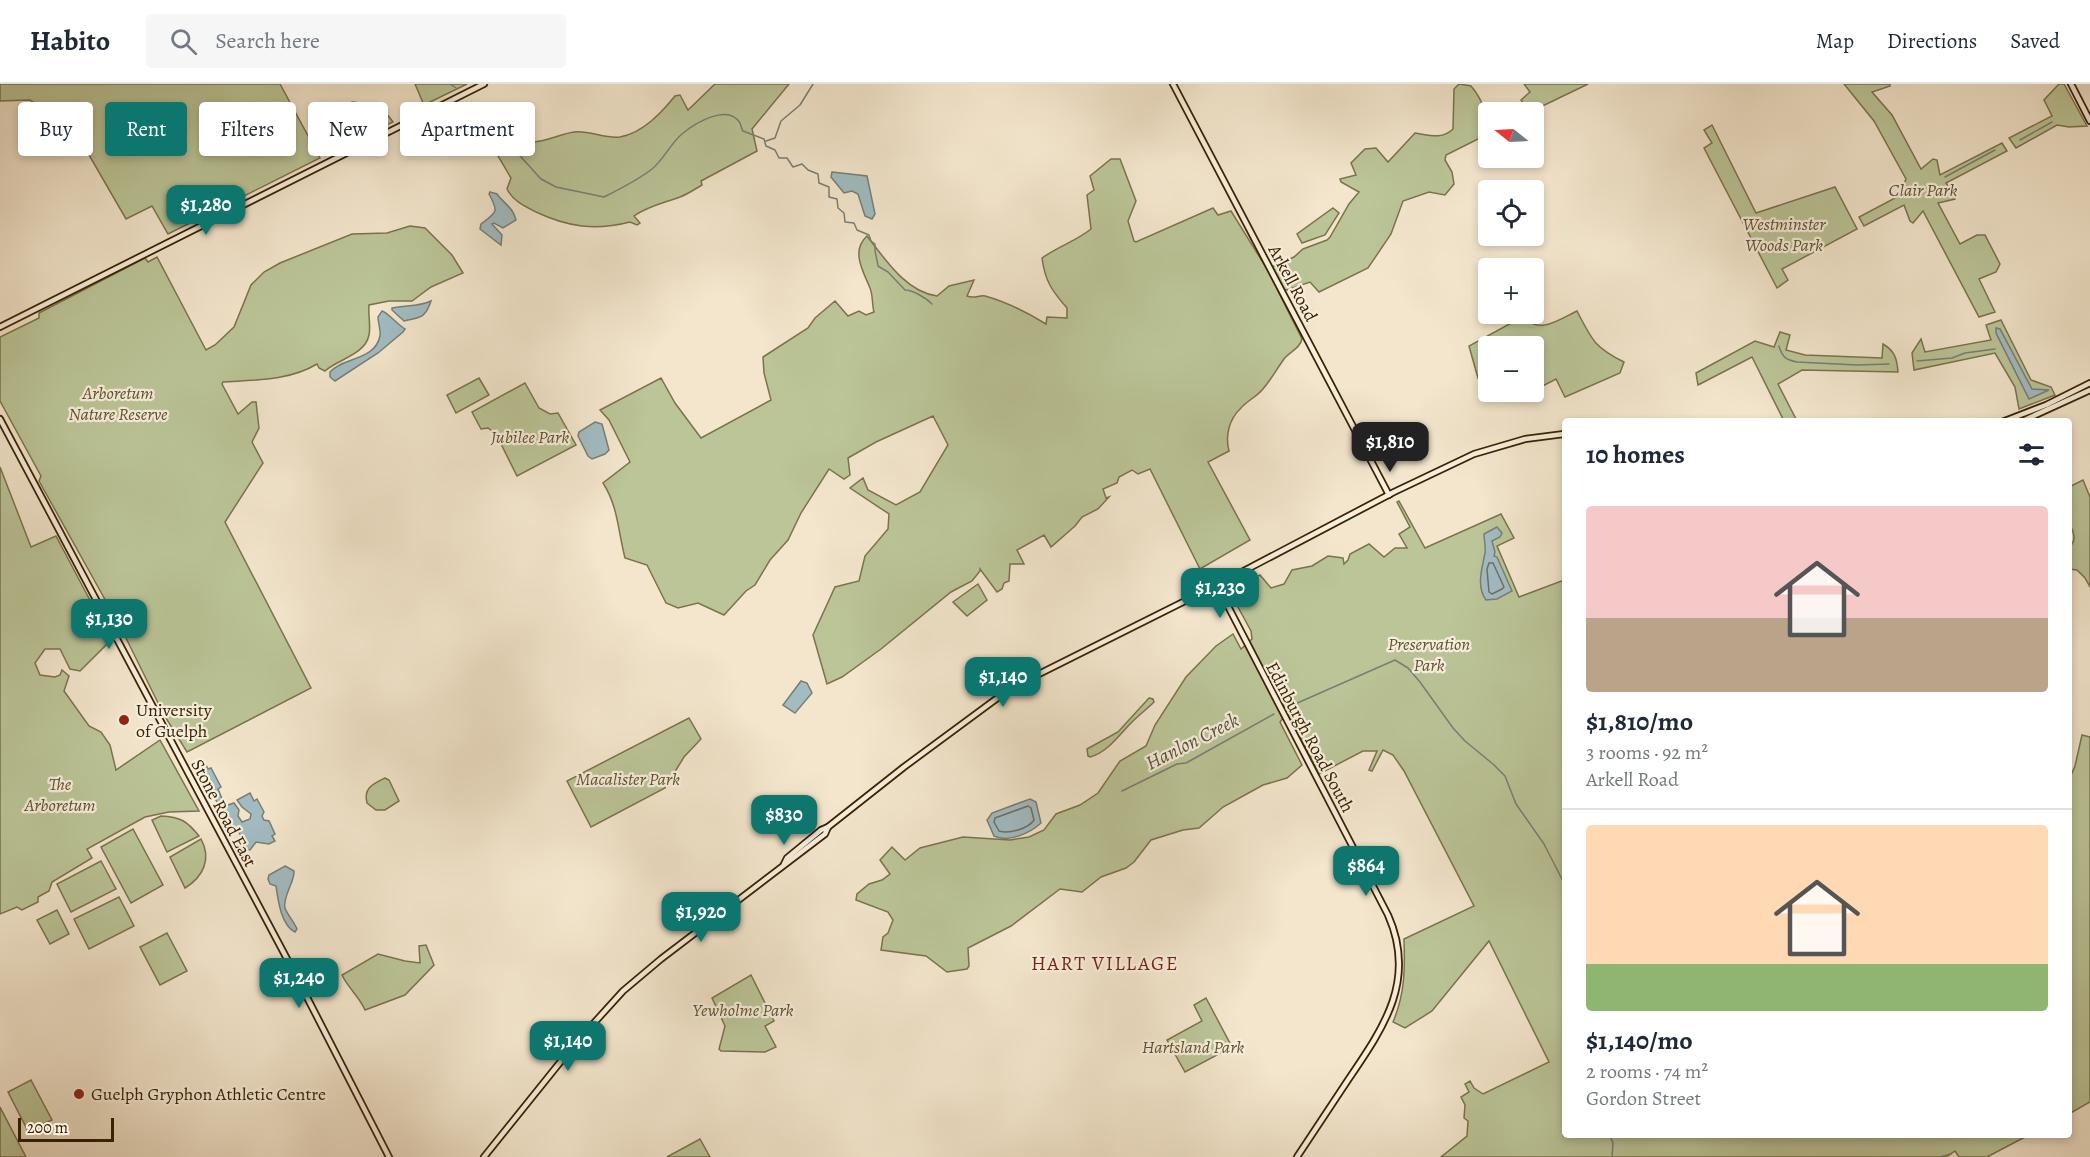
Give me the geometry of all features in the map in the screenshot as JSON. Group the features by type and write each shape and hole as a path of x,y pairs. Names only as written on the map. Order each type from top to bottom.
{"main road":[{"path":"0,327 484,84"},
{"name":"Arkell Road","path":"1173,84 1389,495"},
{"path":"2071,84 2090,121"},
{"path":"2012,418 2046,405 2090,383"},
{"path":"2029,418 2090,390"},
{"name":"Stone Road East","path":"0,419 294,972 389,1157"},
{"path":"483,1157 574,1045 623,991 784,864 790,862 825,834 828,827 904,767 1011,688 1217,585 1389,495 1488,449 1525,439 1562,434"},
{"name":"Edinburgh Road South","path":"1217,585 1388,915 1398,948 1397,988 1390,1012 1375,1040 1298,1157"}],"green space":[{"path":"0,84 280,84 290,102 199,102 199,156 296,156 296,114 308,136 308,156 320,158 168,234 152,206 126,219 90,156 93,156 93,102 0,101"},
{"path":"415,84 467,84 430,102 423,102"},
{"path":"715,84 789,84 752,129 757,151 701,181 702,185 686,194 650,207 634,216 640,223 637,225 630,222 593,227 559,221 523,205 512,197 507,189 511,178 498,156 535,156 535,142 574,132 609,137 628,135 658,115 675,96 680,95 688,110"},
{"path":"1459,84 1471,86 1482,102 1478,102 1478,139 1446,155 1445,160 1452,172 1454,184 1445,195 1429,192 1403,201 1391,234 1368,268 1319,292 1310,282 1287,290 1277,289 1302,339 1301,342 1284,359 1262,390 1237,412 1228,434 1229,451 1208,462 1250,540 1200,569 1150,469 1138,474 1132,470 1119,477 1117,483 1103,489 1106,498 1109,497 1098,509 1082,517 1051,547 1044,535 1017,550 1024,564 1010,564 1009,581 1004,583 1002,589 997,592 980,569 972,581 951,592 881,649 842,677 827,684 813,635 835,587 859,581 865,556 888,529 889,514 850,488 863,478 868,490 896,505 920,492 948,445 933,416 876,442 848,458 850,475 844,479 829,469 801,513 788,540 770,560 755,585 746,591 724,615 698,603 678,608 666,603 647,565 625,558 615,510 603,483 630,462 609,420 600,410 661,378 675,403 701,438 771,400 764,373 763,357 808,328 815,318 835,301 848,316 859,311 866,315 874,312 871,291 859,255 859,248 867,236 897,273 926,293 937,296 949,286 974,280 967,296 993,298 1046,324 1047,317 1067,318 1067,308 1050,285 1042,258 1091,229 1087,195 1094,190 1090,176 1111,159 1120,159 1136,201 1128,221 1134,241 1213,208 1218,215 1231,211 1267,269 1330,237 1349,204 1359,192 1341,182 1340,179 1356,175 1351,163 1365,149 1376,148 1388,162 1415,133 1440,136 1453,129 1454,89"},
{"path":"1524,84 1588,84 1544,105 1544,102 1522,102 1521,100 1530,92"},
{"name":"Clair Park","path":"1844,84 1890,84 1890,86 1872,92 1892,115 1921,169 1933,159 1937,160 1940,175 2002,143 2007,151 1946,183 1956,196 1955,199 1938,203 1960,244 1977,235 1985,235 2000,264 1996,272 1979,279 1995,312 1979,317 1923,211 1913,223 1904,205 1864,226 1859,217 1899,196 1906,179 1874,121"},
{"path":"2059,84 2064,84 2087,126 2057,125 2016,148 2009,138 2052,116 2044,100"},
{"path":"388,115 389,116 393,122 388,124"},
{"name":"Westminster Woods Park","path":"1712,125 1756,213 1835,187 1857,229 1782,269 1788,280 1777,288 1704,148 1712,143 1704,130"},
{"path":"1333,208 1339,213 1325,235 1302,243 1297,234"},
{"name":"Arboretum Nature Reserve","path":"410,226 425,228 452,255 463,273 431,287 412,301 389,301 369,305 370,332 366,342 357,352 325,371 317,364 283,377 223,382 222,384 238,414 252,402 256,402 259,428 252,442 263,463 225,522 311,688 187,752 164,715 122,630 39,481 41,476 0,401 0,337 39,318 39,313 145,258 148,262 157,257 206,350 215,345 234,327 251,285 264,272 280,263 352,234 387,233"},
{"path":"1577,311 1595,342 1606,352 1624,362 1620,373 1565,397 1556,379 1544,385 1544,336 1487,336 1509,324 1542,325"},
{"path":"2001,320 2031,380 2051,387 2055,395 2019,409 2015,387 1995,353 1914,370 1912,353 1921,339 1925,352 1991,340 1986,325"},
{"path":"1780,332 1790,335 1786,350 1805,355 1882,358 1883,344 1895,356 1898,372 1802,370 1778,384 1795,418 1782,418 1752,357 1698,385 1696,373 1755,341 1774,347"},
{"path":"1478,341 1478,378 1469,346"},
{"path":"479,378 489,395 456,413 447,395"},
{"name":"Jubilee Park","path":"525,383 539,408 550,414 558,413 576,445 517,476 496,434 488,428 481,429 472,412"},
{"name":"The Arboretum","path":"0,467 31,547 56,536 111,640 80,671 70,669 60,649 45,649 35,663 40,675 55,677 60,675 62,670 69,676 64,691 89,726 101,732 110,745 116,770 160,740 199,811 169,812 145,817 87,849 92,858 52,882 49,891 38,897 38,902 22,910 17,907 0,914"},
{"path":"2083,480 2090,497 2090,587 2077,570 2072,569 2074,536 2072,486"},
{"name":"Preservation Park","path":"1399,501 1425,548 1501,514 1514,538 1497,546 1519,597 1562,581 1562,1138 2023,1138 1987,1157 1959,1157 1955,1151 1946,1157 1441,1157 1467,1136 1468,1121 1464,1118 1465,1105 1461,1097 1469,1092 1465,1084 1470,1081 1474,1088 1483,1094 1549,1062 1489,941 1432,1011 1405,1028 1393,1022 1400,1001 1403,981 1404,939 1474,906 1404,771 1393,755 1383,750 1372,771 1369,770 1377,751 1363,751 1319,774 1289,714 1286,714 1280,722 1302,765 1287,778 1263,785 1223,807 1199,828 1183,830 1151,840 1134,862 1126,868 1101,877 1082,892 1060,889 1011,926 968,948 969,966 967,969 947,972 926,956 881,950 883,937 888,933 893,920 888,912 856,900 857,894 869,884 882,880 890,874 880,860 892,847 905,860 920,848 963,837 1010,840 1029,837 1044,830 1056,814 1080,805 1098,793 1120,761 1146,746 1155,725 1186,677 1216,646 1233,634 1241,649 1252,639 1251,631 1233,598 1236,588 1260,575 1271,588 1284,584 1292,570 1312,566 1328,556 1343,558 1344,564 1350,554 1369,544 1384,557 1395,548 1407,548 1399,534 1410,527 1397,502"},
{"path":"978,584 987,600 967,616 953,602"},
{"path":"1149,698 1154,702 1113,742 1096,755 1088,756 1087,749 1118,732"},
{"name":"Macalister Park","path":"689,718 701,739 684,757 665,788 591,827 567,781"},
{"path":"2082,735 2090,737 2090,1102 2072,1112 2072,773"},
{"path":"385,778 389,780 399,801 385,810 376,810 367,803 366,794 373,785"},
{"path":"161,816 174,817 183,821 199,836 167,852 152,820"},
{"path":"133,829 163,885 131,903 101,847"},
{"path":"201,839 206,854 204,867 197,879 185,888 170,857"},
{"path":"101,861 116,889 71,912 57,884"},
{"path":"119,897 134,926 89,949 74,919"},
{"path":"57,910 69,934 50,944 37,920"},
{"path":"167,933 187,971 160,985 140,947"},
{"path":"426,945 434,965 405,995 365,1010 342,975 378,954 420,963 419,946"},
{"name":"Yewholme Park","path":"751,975 774,1021 765,1026 776,1047 765,1052 721,1051 719,1049 725,1026 712,998"},
{"name":"Hartsland Park","path":"1206,998 1232,1047 1185,1072 1167,1040 1202,1021 1194,1005"},
{"path":"31,1080 52,1120 28,1131 8,1092"},
{"path":"0,1107 26,1157 0,1157"},
{"path":"700,1139 710,1157 667,1157"}],"water":[{"path":"832,172 867,176 875,214 872,219 865,216 858,194 852,191 844,193 831,177"},
{"path":"490,192 497,194 511,209 516,220 503,228 492,224 502,235 501,245 480,229 481,224 495,211"},
{"path":"431,301 424,314 414,319 404,321 392,310 392,308"},
{"path":"382,311 405,329 403,332 378,353 335,381 330,377 330,372 372,350 377,344 380,336 378,317"},
{"path":"1996,328 2000,329 2032,389 2049,390 2029,399 1996,333"},
{"path":"595,422 602,424 609,450 592,459 588,456 578,436 579,432"},
{"path":"1497,527 1502,533 1500,537 1492,541 1494,556 1497,557 1512,591 1497,599 1486,600 1480,583 1485,551 1484,534"},
{"path":"801,681 807,683 812,693 795,713 783,705"},
{"path":"204,761 208,769 211,768 221,787 218,789 225,806 234,803 239,810 238,816 242,822 250,819 251,814 237,800 250,793 254,801 257,799 264,812 262,816 264,820 269,821 275,834 272,836 275,841 269,844 256,842 250,850 242,848 241,836 230,824 227,813 219,806 200,768 199,762"},
{"path":"1030,799 1036,802 1041,823 1013,838 994,836 987,820 992,813"},
{"path":"285,866 294,871 285,904 297,929 295,932 286,924 279,905 276,886 270,884 268,879 269,875"}],"waterway":[{"path":"450,84 456,88"},
{"path":"766,141 775,138 781,121 800,105 813,84"},
{"path":"520,156 541,179 556,187 604,197 652,169 678,138 703,120 720,115 735,117 743,131 764,139 766,146 775,150 779,158 787,158 793,167 802,164 808,170 818,174 819,183 829,187 829,197 837,199 838,208 844,213 845,222 854,223 857,230 869,235 875,244 878,266 888,272 905,290 912,291 932,304"},
{"path":"2020,140 2052,122"},
{"path":"1945,177 1995,150"},
{"path":"1779,346 1785,357 1797,362 1889,364"},
{"path":"1917,361 1952,358 1965,353 1995,349"},
{"name":"Hanlon Creek","path":"1286,708 1395,660 1408,668 1453,728 1505,776 1516,804 1544,844 1562,879"},
{"name":"Hanlon Creek","path":"1122,791 1177,764 1186,763 1274,714"},
{"name":"Hanlon Creek","path":"1611,1138 1613,1143 1612,1157"},
{"path":"1940,1157 1951,1154"}],"place":[{"name":"University of Guelph","path":"124,720"},
{"name":"Guelph Gryphon Athletic Centre","path":"79,1094"}],"district":[{"name":"HART VILLAGE","path":"1105,963"}]}
